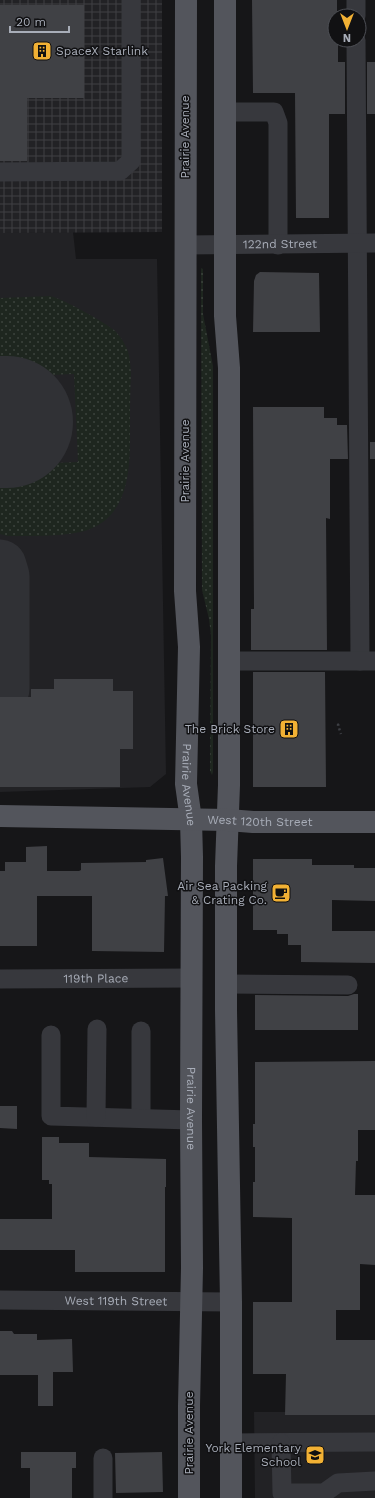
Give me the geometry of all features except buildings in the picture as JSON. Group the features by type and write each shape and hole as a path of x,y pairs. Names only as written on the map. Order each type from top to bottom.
{"main road":[{"name":"Prairie Avenue","path":"186,0 185,591 189,647 186,784 191,820 192,1268 190,1498"},
{"path":"225,0 225,316 229,368 229,661 226,984 231,1302 231,1498"},
{"name":"West 120th Street","path":"0,816 228,820 253,822 375,822"}],"street":[{"path":"0,172 120,172 131,161 132,0"},
{"path":"229,661 368,661 366,243 356,48"},
{"path":"225,112 274,112 278,123 278,244"},
{"name":"122nd Street","path":"185,246 366,243"},
{"name":"119th Place","path":"0,978 191,978"},
{"path":"226,984 348,986"},
{"path":"96,1116 97,1029"},
{"path":"141,1031 141,1118"},
{"path":"52,1035 51,1116 96,1116 191,1120"},
{"name":"West 119th Street","path":"0,1300 231,1302"},
{"path":"230,1443 281,1444 375,1442"},
{"path":"281,1444 282,1493 324,1493 338,1483 375,1481"},
{"path":"102,1458 103,1498"}],"path":[{"path":"339,724 341,734"}],"shaded area":[{"path":"0,0 162,0 162,232 0,233"},
{"path":"73,232 76,259 157,259 166,774 150,787 0,792 0,233"},
{"path":"201,268 203,269 203,314 213,366 212,775 210,771 211,635 202,590"},
{"path":"50,296 92,316 114,330 127,348 130,358 131,373 130,457 128,472 121,500 114,512 103,522 90,529 82,532 62,535 8,536 0,534 0,467 10,465 78,462 74,374 0,377 0,298"},
{"name":"York Elementary School","path":"254,1412 375,1412 375,1498 255,1498"}],"taxiway":[{"path":"0,566 3,576 3,689"}],"runway":[{"path":"0,422 7,422"}],"place":[{"name":"SpaceX Starlink","path":"42,51"},
{"name":"The Brick Store","path":"289,729"},
{"name":"Air Sea Packing & Crating Co.","path":"281,893"},
{"name":"York Elementary School","path":"315,1455"}]}
